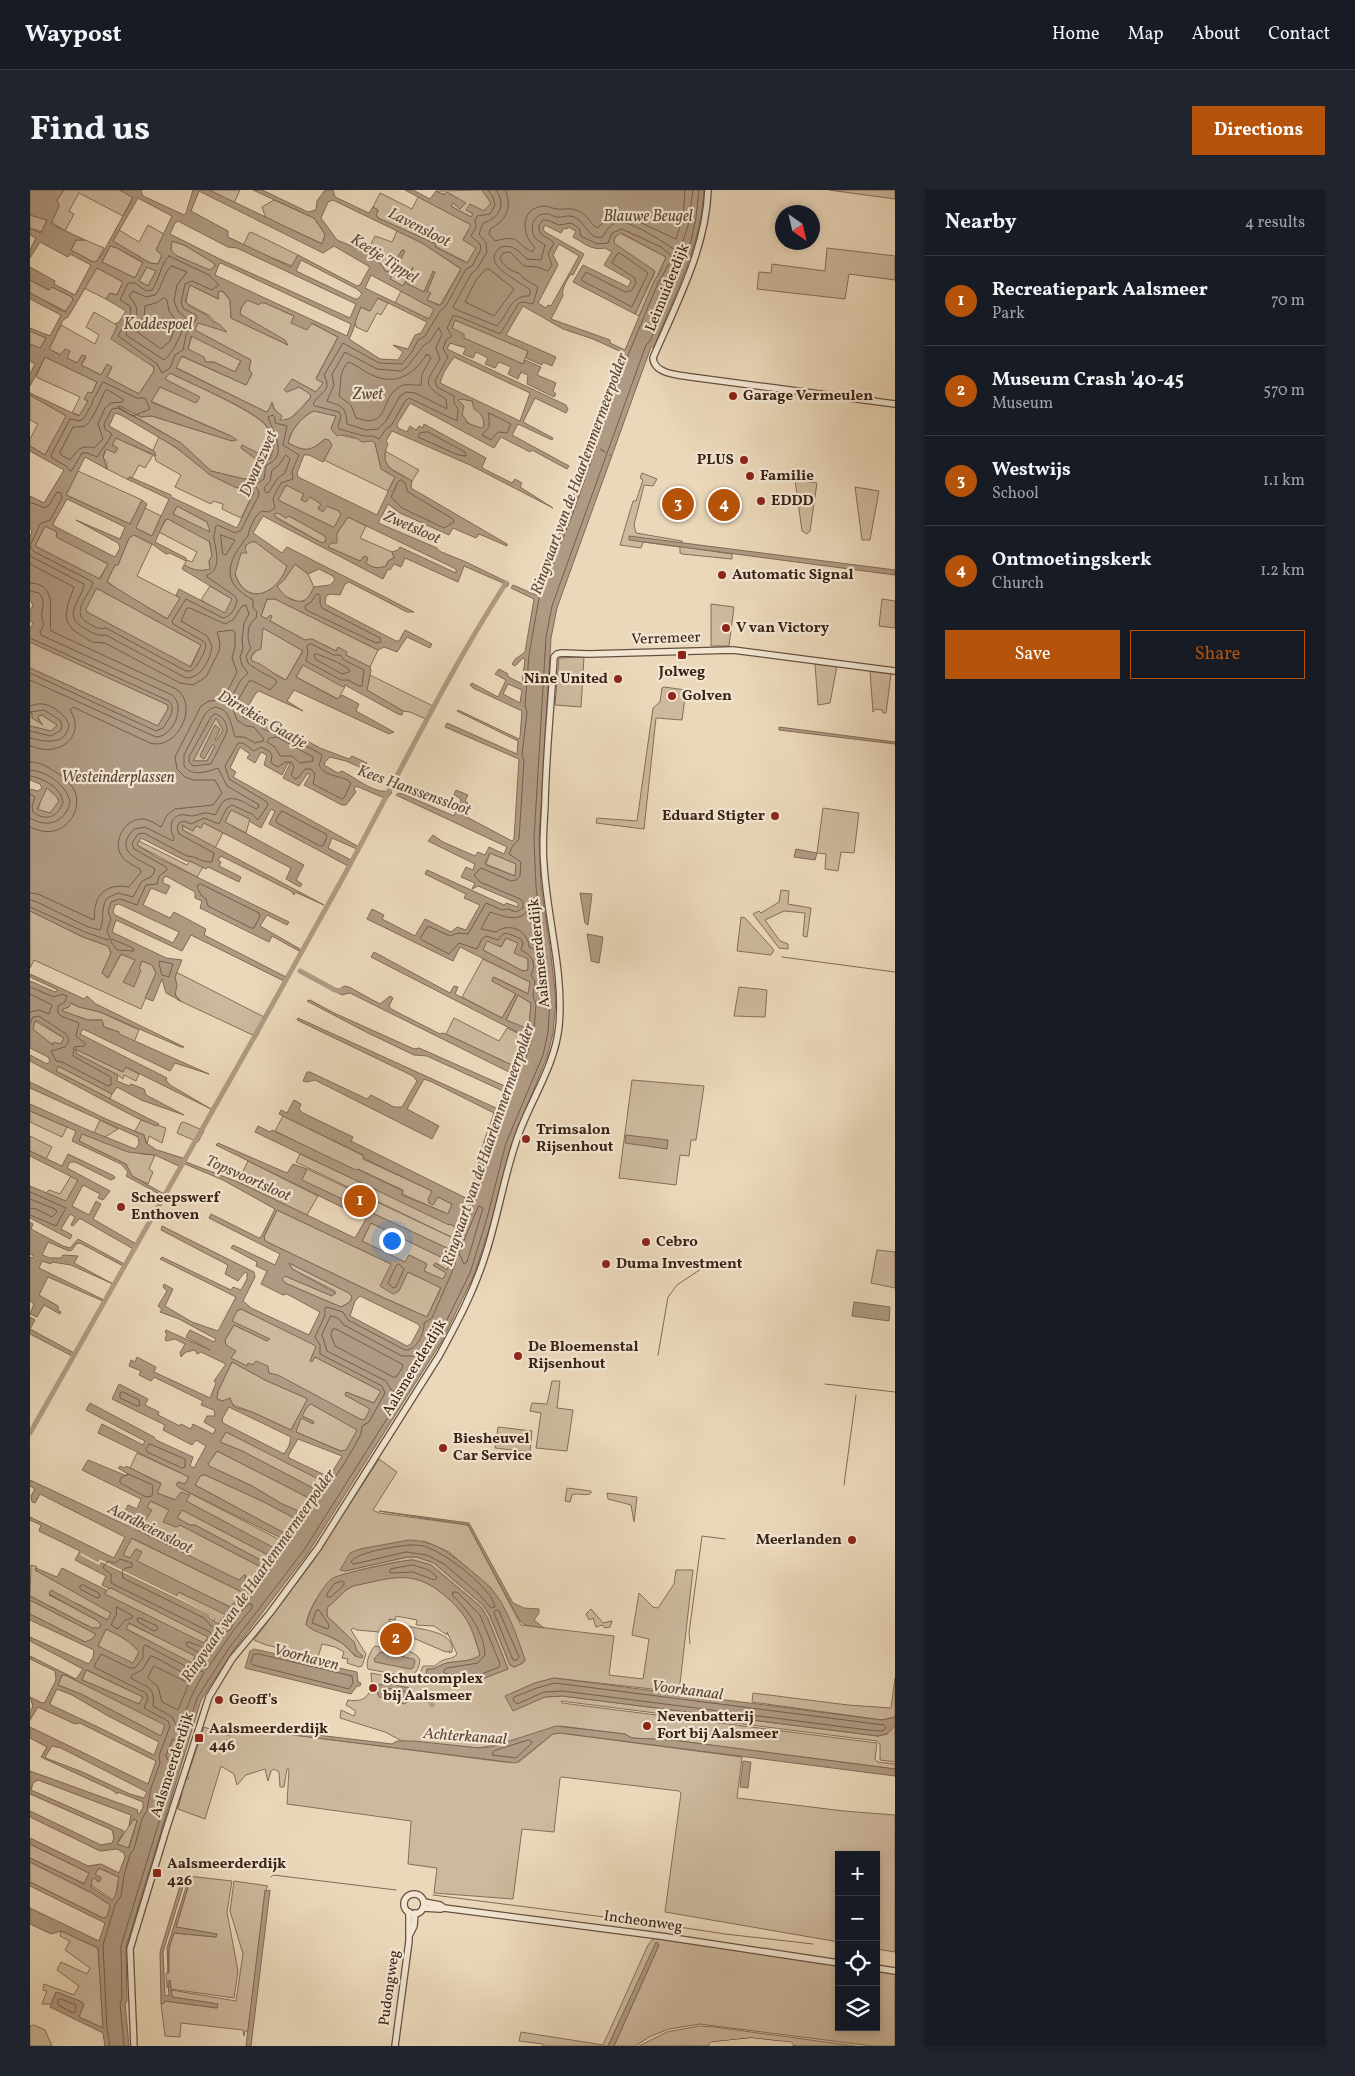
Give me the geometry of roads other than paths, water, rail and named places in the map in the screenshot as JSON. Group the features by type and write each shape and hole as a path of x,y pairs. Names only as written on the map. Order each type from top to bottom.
{"highway":[{"path":"713,2046 750,2042 789,2046"}],"street":[{"name":"Leimuiderdijk","path":"708,190 707,210 698,250 653,358 655,365 663,371 683,376 895,404"},
{"name":"Verremeer","path":"557,654 733,650 895,671"},
{"name":"Aalsmeerderdijk","path":"134,2046 129,1965 130,1949 204,1707 232,1659 318,1548 434,1364 455,1327 479,1274 494,1227 509,1164 519,1134 546,1074 555,1048 559,1029 560,999 546,889 544,846 545,787 554,657 557,654"},
{"path":"409,1895 418,1895 423,1905 412,1913 405,1909 404,1903 409,1895"},
{"name":"Incheonweg","path":"423,1905 440,1905 444,1908 835,1961"},
{"name":"Pudongweg","path":"395,2046 412,1913"},
{"path":"880,1969 895,1971"}],"water":[{"path":"30,190 64,190 57,200 59,206 51,224 85,240 76,240 71,250 93,262 97,261 101,256 133,198 120,190 142,190 143,196 184,215 193,190 209,190 322,244 325,234 314,218 253,190 262,190 308,212 316,210 317,201 325,190 333,190 335,197 369,213 373,207 378,210 376,215 378,218 436,244 435,247 467,263 476,248 463,240 471,225 405,190 413,190 430,199 436,191 444,195 447,192 466,203 460,209 453,203 451,206 471,217 473,214 466,210 470,204 484,211 491,203 482,190 704,190 702,211 692,251 654,347 651,347 557,608 551,638 539,839 541,886 556,999 553,1033 547,1057 511,1145 492,1220 474,1275 442,1341 308,1553 233,1651 201,1700 126,1947 127,2002 125,2003 129,2046 105,2046 103,2033 50,2007 56,1992 80,2001 84,2004 79,2017 103,2028 98,1948 61,1931 51,1934 30,1924 30,1908 99,1941 105,1923 30,1886 30,1882 103,1918 107,1917 110,1905 92,1893 30,1862 30,1858 84,1884 89,1873 30,1844 30,1838 88,1866 101,1864 119,1873 125,1857 124,1853 117,1849 100,1851 30,1817 30,1811 101,1845 112,1843 114,1838 112,1830 30,1794 30,1771 138,1810 137,1813 139,1814 143,1808 143,1802 118,1792 117,1794 41,1757 47,1747 30,1738 30,1727 148,1784 156,1761 80,1723 75,1724 38,1707 30,1720 30,1712 33,1706 30,1697 42,1703 45,1702 56,1680 55,1671 30,1659 30,1656 76,1679 83,1669 30,1641 30,1637 89,1664 94,1650 30,1620 30,1614 85,1642 92,1639 96,1634 30,1600 30,1596 92,1628 99,1628 101,1625 98,1621 49,1594 51,1590 107,1620 111,1613 35,1570 36,1568 57,1577 62,1568 106,1590 105,1594 204,1643 208,1637 102,1585 106,1576 75,1560 80,1551 39,1531 41,1525 30,1520 30,1517 114,1558 125,1537 40,1494 35,1503 32,1502 31,1496 35,1489 30,1486 30,1480 128,1526 133,1517 124,1513 128,1505 137,1509 141,1499 82,1470 88,1460 127,1476 128,1474 118,1468 126,1466 161,1484 157,1493 175,1500 181,1492 190,1495 186,1501 278,1550 284,1542 283,1539 180,1488 176,1485 178,1482 185,1484 189,1477 98,1433 102,1424 143,1445 145,1441 86,1410 90,1403 154,1437 156,1440 193,1457 190,1466 194,1468 206,1446 196,1440 192,1445 163,1430 165,1425 112,1399 119,1384 148,1399 145,1405 159,1412 158,1415 180,1426 181,1424 191,1429 193,1424 213,1434 216,1429 204,1422 207,1416 215,1416 214,1410 201,1405 203,1401 154,1377 151,1381 139,1375 141,1371 129,1366 131,1360 135,1362 137,1357 156,1367 154,1372 210,1398 216,1383 214,1381 226,1364 201,1352 197,1354 195,1350 186,1352 181,1357 180,1353 185,1344 175,1339 166,1341 167,1334 165,1332 166,1330 210,1350 186,1337 190,1330 214,1342 216,1339 179,1319 160,1312 162,1309 158,1306 167,1291 163,1287 164,1284 173,1289 165,1306 192,1322 218,1331 236,1297 160,1259 162,1257 231,1290 233,1287 241,1290 247,1279 247,1273 245,1272 238,1281 225,1274 228,1265 161,1230 162,1226 254,1272 255,1277 243,1301 251,1308 309,1335 320,1312 287,1294 283,1295 261,1284 267,1271 256,1266 257,1262 231,1248 233,1245 275,1265 280,1254 209,1218 211,1214 259,1238 275,1209 223,1180 185,1164 181,1167 155,1155 128,1152 82,1134 79,1141 126,1164 132,1176 166,1195 165,1197 126,1176 128,1172 121,1164 72,1141 76,1131 30,1111 30,1104 135,1149 139,1144 138,1137 30,1088 30,1082 106,1119 144,1135 146,1143 154,1149 186,1159 186,1162 238,1182 355,1238 366,1219 216,1145 218,1143 287,1173 293,1164 307,1169 302,1180 449,1249 458,1228 255,1132 258,1126 270,1132 272,1130 403,1191 402,1195 448,1214 452,1204 438,1197 433,1205 429,1203 428,1199 432,1191 363,1158 363,1155 279,1114 281,1110 287,1113 294,1100 301,1104 299,1109 303,1113 353,1137 351,1141 470,1200 484,1141 494,1113 424,1079 407,1109 439,1126 432,1139 315,1080 303,1081 307,1072 310,1072 367,1099 371,1095 394,1107 402,1107 417,1081 413,1076 297,1020 298,1018 496,1108 504,1092 501,1090 427,1056 414,1055 307,1001 310,1000 334,1013 414,1049 419,1048 507,1087 513,1074 350,993 342,995 336,992 344,986 349,987 380,1004 390,996 393,998 389,1006 391,1009 440,1034 446,1034 516,1067 521,1057 528,1038 525,1036 371,957 374,952 450,993 454,986 458,987 455,994 502,1018 516,994 492,981 493,977 528,994 530,982 460,947 453,961 367,919 372,909 384,915 382,919 415,936 425,919 451,932 457,927 466,930 480,905 464,898 466,894 425,874 427,870 504,905 506,903 518,907 518,903 478,886 472,889 475,883 461,877 466,867 473,870 475,864 428,841 433,835 443,842 475,856 478,852 485,855 489,847 504,854 507,847 396,795 398,793 403,794 454,816 461,801 460,798 454,795 456,790 468,795 465,801 468,803 463,815 512,841 514,839 519,759 445,727 447,723 517,754 518,741 457,711 519,739 520,737 522,711 470,685 472,683 498,697 506,680 495,674 499,669 522,684 525,659 523,658 515,666 512,664 516,658 525,652 534,599 511,588 513,585 536,595 624,353 593,339 563,329 523,306 506,335 556,357 552,366 543,362 542,365 526,358 528,351 455,320 452,328 464,334 464,338 523,364 525,360 541,367 537,375 556,383 553,391 556,394 554,397 527,384 528,375 521,372 518,379 508,374 511,367 499,362 495,368 485,364 488,358 476,352 473,358 463,354 466,348 450,343 447,349 566,405 568,409 566,413 535,398 523,422 553,438 552,440 518,424 512,435 569,466 567,469 532,450 530,452 501,437 494,448 410,403 397,424 398,428 407,432 410,426 416,430 419,426 423,428 424,424 486,458 482,467 484,469 512,483 515,479 522,483 520,487 553,508 470,465 392,431 386,441 388,444 385,452 386,463 394,471 412,481 411,488 507,544 507,546 479,534 476,538 453,528 449,535 400,513 388,504 378,523 437,548 439,551 503,580 509,583 507,587 503,583 464,566 458,582 405,558 401,567 394,564 390,570 388,569 383,579 263,516 253,533 282,553 287,547 414,612 407,612 349,582 345,584 340,595 330,594 326,596 325,604 396,641 399,641 405,630 432,644 430,648 407,637 397,652 384,647 378,650 275,599 267,599 261,616 267,619 270,615 272,616 270,621 305,640 312,639 336,651 338,647 347,652 346,655 370,667 367,690 403,711 402,715 398,714 303,665 296,677 337,699 342,695 359,704 356,711 394,732 389,734 294,690 287,701 303,711 259,691 247,708 320,748 349,759 352,756 367,763 364,769 346,761 330,757 324,765 338,773 342,771 372,788 392,792 387,799 356,786 354,789 356,792 346,805 342,805 304,785 310,775 308,773 299,786 283,778 290,764 288,763 282,775 264,765 267,755 261,752 255,763 247,758 250,754 240,747 230,768 236,772 233,777 361,848 359,850 332,838 328,848 353,861 350,867 269,824 275,811 271,809 261,828 249,821 250,819 231,810 225,822 304,865 296,880 302,884 300,887 286,879 291,868 204,823 201,828 196,826 193,831 182,825 183,830 324,905 295,892 294,895 291,891 221,856 218,860 221,862 219,866 241,877 239,882 208,867 206,869 186,861 141,838 137,845 158,858 289,922 287,925 267,915 260,926 300,949 299,951 272,936 269,942 200,908 202,901 195,898 195,892 166,876 163,879 163,883 170,886 166,894 151,888 143,905 170,918 174,912 206,929 204,935 286,977 284,981 191,935 182,951 116,920 112,932 166,958 182,960 175,977 177,985 175,995 181,1001 166,993 162,979 153,1001 145,998 156,973 152,965 142,961 139,968 141,970 134,987 123,982 135,960 121,954 108,978 102,973 111,953 108,946 83,937 30,911 30,789 38,791 42,788 40,784 30,780 30,726 51,731 57,725 42,715 39,715 38,719 43,725 32,718 32,713 30,713 30,668 158,726 168,709 168,705 30,642 30,629 33,623 30,621 30,611 33,605 30,600 30,537 32,531 30,528 30,496 44,503 64,470 30,451 30,446 45,455 66,416 30,395 30,393 79,416 88,401 84,399 88,392 92,393 97,382 45,357 30,386 30,374 35,364 30,361 30,344 40,348 46,338 30,331 30,328 50,336 61,315 30,299 30,293 65,312 73,300 72,297 52,287 49,290 30,280 30,267 55,281 54,284 75,295 91,265 70,254 68,257 40,242 30,258 30,250 36,238 30,235 30,228 41,233 47,220 30,215","holes":["199,191 323,253 334,246 370,267 360,285 357,286 298,255 291,267 228,237 228,231 191,211","138,198 172,216 156,250 162,255 158,264 150,263 113,241","333,200 422,243 461,269 442,304 438,305 427,300 431,293 427,291 435,272 433,271 424,292 406,283 413,267 403,286 390,279 405,251 402,250 389,272 385,271 382,265 370,258 369,253 337,240 321,218 328,202","178,221 228,247 237,248 356,304 350,318 224,261 170,234 175,223","545,225 561,233 564,228 567,229 568,227 576,231 573,237 585,244 600,249 605,248 612,252 604,265 630,280 628,287 583,265 573,282 635,314 655,271 614,243 615,237 621,233 666,257 625,350 610,343 610,340 551,319 563,296 566,282 571,274 573,275 584,254 545,232 543,229","172,241 184,245 214,263 215,266 210,270 177,256 171,250","559,244 579,256 551,306 548,305 546,308 538,303 558,265 553,255","110,246 143,262 135,278 102,262","301,260 357,289 362,294 358,299 355,299 296,271","221,263 351,324 347,336 215,275","147,267 156,271 148,286 139,281","97,268 123,282 117,295 110,293 106,299 126,311 119,322 115,324 117,326 111,339 154,367 154,371 139,394 107,377 112,367 107,364 101,375 81,365 86,356 82,355 77,363 67,358 70,351 65,349 60,355 49,349 63,320 68,317","371,275 434,309 429,319 365,288","190,285 219,299 218,292 223,291 230,300 231,318 288,345 285,340 240,314 241,308 247,300 259,305 260,303 265,303 294,316 291,323 307,330 312,323 338,337 316,379 323,383 316,392 292,379 284,390 287,392 299,387 310,394 311,397 294,416 280,420 282,416 274,409 272,402 266,412 176,368 182,356 246,385 252,374 249,369 251,360 195,330 198,323 227,332 207,315 191,307 185,301","378,298 427,322 421,333 415,335 408,349 393,345 403,352 398,360 380,359 349,339 361,307 370,311","191,336 241,361 235,372 214,362 206,362 204,357 188,349","454,357 530,393 520,421 440,383 444,372","170,373 250,413 267,426 273,442 273,451 270,459 242,445 241,448 260,462 261,472 259,477 244,479 211,471 181,443 117,407 120,406 141,417 152,416 232,441 237,440 151,402 160,387 196,403 200,397 165,379","458,400 472,401 474,409 483,418 484,426 481,428 467,423 462,415 464,406","314,411 336,416 331,429 337,436 346,435 362,442 372,441 375,443 381,469 395,477 377,515 298,477 297,473 304,455 309,455 323,462 332,445 329,440 325,439 308,449 294,446 288,443 294,428 305,416","115,413 177,448 210,475 235,487 254,492 237,528 130,477 127,479 169,499 152,536 136,528 147,504 142,500 130,524 66,495 85,457 107,469 103,456 106,449 115,453 118,448 112,445 116,438 156,456 154,451 109,426","286,485 304,494 301,500 306,502 310,497 321,504 318,509 323,512 327,506 339,511 341,514 333,527 278,500","67,499 125,527 120,539 76,520 118,543 120,548 115,557 53,524","177,506 207,522 210,532 173,514","278,513 286,518 289,516 325,536 326,541 322,543 276,518 274,514","348,517 456,569 456,573 400,547 392,552 394,558 388,561 386,566 375,568 366,563 368,558 365,556 360,561 328,547 331,543 337,543 337,533","168,519 210,542 212,556 209,561 210,569 197,570 184,565 182,569 232,599 225,613 179,589 176,595 180,598 167,619 107,581 115,565 118,565 129,538 134,535 166,554 170,553 186,561 186,558 155,542 165,520","45,526 57,532 56,537 108,564 100,579 35,546","254,541 287,566 277,584 262,593 254,594 246,591 240,585 235,574 241,553 247,553 246,545","295,564 308,574 319,569 333,576 335,580 330,585 314,587 304,601 291,600 277,586 284,580","96,589 201,645 191,667 87,612 86,609","263,628 303,651 286,680 252,661 251,657 255,651 261,649","508,684 522,690 520,703 503,694","216,718 223,730 217,740 215,740 220,729 215,725 200,756 204,759 213,744 215,746 207,761 193,761","47,788 59,801 50,813 37,809","490,853 516,864 515,876 486,865 485,863","119,904 179,932 173,943 115,915 113,912 115,905","506,938 518,943 514,953 528,959 528,970 523,971 483,950 487,941 501,947","518,995 531,1003 529,1029 506,1020","277,1210 391,1264 380,1286 393,1294 399,1291 408,1272 441,1288 427,1317 265,1241 264,1236","371,1223 451,1262 447,1270 435,1263 433,1265 446,1273 443,1279 424,1271 427,1264 409,1255 405,1262 362,1241","289,1263 349,1293 352,1297 350,1302 341,1307 285,1283 282,1279 285,1276 332,1296 336,1293 292,1269","360,1296 418,1324 420,1327 411,1344 407,1346 350,1316 355,1301","241,1309 314,1345 316,1347 310,1361 312,1362 315,1357 381,1391 374,1403 346,1392 345,1395 370,1409 365,1419 362,1420 278,1375 269,1373 268,1366 256,1361 253,1365 248,1363 247,1366 231,1358 236,1351 226,1345 225,1340 234,1325 267,1341 270,1339 232,1321 237,1311","232,1362 307,1400 291,1430 252,1412 234,1407 230,1398 222,1401 217,1399 218,1391","311,1404 357,1430 346,1450 340,1451 296,1432 301,1418 313,1424 314,1422 302,1416","229,1407 291,1437 289,1446 284,1454 223,1423 222,1419","226,1432 324,1482 319,1489 315,1489 242,1451 220,1442","298,1439 342,1456 329,1477 289,1458 288,1456","217,1451 311,1499 312,1501 303,1513 282,1504 252,1486 208,1464","201,1475 205,1475 298,1520 289,1534 195,1485","151,1501 169,1510 163,1522 176,1527 180,1525 263,1568 262,1574 250,1589 243,1586 246,1576 244,1575 239,1580 135,1529 140,1519 145,1521 152,1510 147,1507","182,1510 273,1558 268,1564 195,1525 190,1525 177,1518","132,1538 240,1591 242,1595 230,1607 137,1561 142,1552 136,1549 130,1558 123,1555","81,1554 98,1562 100,1559 176,1596 179,1592 226,1615 218,1624 210,1618 211,1615 100,1562 99,1564","129,1623 195,1656 192,1663 126,1629","106,1629 132,1645 139,1652 133,1663 98,1646","87,1670 143,1697 139,1704 82,1680","62,1675 165,1725 161,1736 81,1694 58,1685","57,1689 72,1695 159,1742 154,1755 50,1703","52,1746 61,1748 147,1792 144,1798 130,1794 45,1757","38,1780 131,1815 129,1826 134,1819 137,1821 129,1848 117,1844 124,1831 31,1790 33,1783","99,1868 119,1877 116,1894 112,1901 91,1887 92,1879 94,1878 99,1882 101,1878 95,1874"]},
{"path":"629,536 895,570 895,575 629,540"},
{"path":"779,727 895,742 895,744 779,730"},
{"path":"796,849 817,853 815,860 794,857"},
{"path":"580,893 592,894 588,925 585,923"},
{"path":"587,934 603,937 599,963 591,961"},
{"path":"30,974 84,999 87,996 96,1004 184,1047 100,1012 71,1003 69,1007 62,1011 88,1020 102,1020 104,1027 119,1032 119,1034 209,1074 175,1063 170,1071 83,1029 80,1034 167,1078 166,1080 170,1085 211,1109 126,1067 123,1072 75,1049 77,1054 118,1075 117,1081 144,1089 146,1095 184,1115 141,1100 117,1087 112,1094 58,1066 56,1071 159,1124 156,1126 135,1117 30,1061 30,1055 47,1064 50,1061 48,1057 30,1048 30,981 55,992 58,990 30,977","holes":["35,1021 38,1021 64,1038 61,1044 54,1042 53,1045 33,1029"]},
{"path":"626,1135 668,1140 667,1149 625,1143"},
{"path":"30,1151 62,1166 68,1154 114,1176 115,1178 111,1180 75,1162 70,1162 67,1168 110,1191 103,1200 98,1198 100,1194 83,1185 72,1206 89,1215 96,1201 101,1204 93,1219 138,1245 135,1250 81,1219 73,1226 71,1225 75,1217 70,1214 61,1229 72,1235 70,1239 30,1218 30,1186 66,1201 78,1180 30,1156"},
{"path":"30,1222 33,1224 31,1229 63,1246 70,1248 78,1239 126,1265 125,1267 80,1243 76,1244 69,1251 48,1242 42,1255 50,1258 61,1258 63,1255 78,1256 74,1263 115,1285 71,1265 52,1262 51,1264 42,1261 39,1268 105,1302 48,1277 39,1295 58,1306 58,1310 61,1312 60,1314 44,1305 37,1317 30,1314 34,1304 30,1301 30,1257 33,1258 34,1256 30,1254"},
{"path":"854,1302 890,1307 889,1321 852,1316"},
{"path":"30,1317 35,1320 30,1329"},
{"path":"30,1329 76,1354 74,1357 30,1334"},
{"path":"379,1511 469,1523 513,1603 524,1608 539,1609 539,1613 534,1620 544,1628 525,1625 520,1621 468,1525"},
{"path":"409,1540 432,1544 445,1551 490,1587 502,1603 511,1622 525,1660 523,1663 514,1667 510,1665 490,1616 483,1605 434,1563 417,1557 407,1557 345,1571 340,1570 350,1553 360,1549"},
{"path":"413,1560 431,1565 481,1607 488,1619 508,1669 469,1684 426,1675 427,1669 447,1663 469,1660 480,1655 470,1626 458,1609 447,1597 432,1586 410,1578 389,1579 353,1586 327,1608 327,1616 354,1642 357,1651 363,1656 362,1658 334,1638 306,1625 316,1600 324,1587 333,1578 373,1567"},
{"path":"254,1649 357,1672 358,1682 361,1683 360,1686 357,1686 351,1694 245,1668 250,1651"},
{"path":"380,1652 414,1659 413,1668 375,1662 374,1659"},
{"path":"554,1678 882,1720 895,1717 895,1726 887,1734 878,1736 562,1696 545,1697 513,1711 505,1696 535,1683"},
{"path":"386,1683 409,1688 411,1691 409,1701 404,1704 379,1697 375,1686"},
{"path":"556,1726 625,1734 632,1738 672,1740 895,1769 895,1776 560,1733 553,1734 516,1763 293,1735 293,1732 392,1744 397,1741 414,1741 479,1748 491,1747"},
{"path":"743,1761 751,1762 748,1788 740,1787"},
{"path":"182,1879 185,1880 163,1952 165,1995 169,1996 168,1981 170,1980 172,1997 218,2004 217,2008 165,2001 161,2004 160,1952"},
{"path":"187,1884 189,1884 176,1927 217,1934 216,1937 174,1933 169,1948 168,1973 167,1948"},
{"path":"270,1890 251,2046 246,2046 265,1891"},
{"path":"656,1942 659,1945 614,2046 608,2046"}],"waterway":[{"name":"Kees Hanssenssloot","path":"30,1433 302,952 462,656 506,583"},
{"path":"782,957 895,972"},
{"path":"300,971 335,990 343,991"},
{"path":"658,1355 668,1297 677,1285 701,1269"},
{"path":"825,1384 895,1392"},
{"path":"844,1485 856,1395"},
{"path":"690,1644 689,1633 702,1536 725,1539"},
{"path":"405,1695 430,1701 432,1705"},
{"path":"271,1877 273,1875 396,1890"},
{"path":"433,1895 813,1944"}],"place":[{"name":"Garage Vermeulen","path":"733,396"},
{"name":"PLUS","path":"744,460"},
{"name":"Familie","path":"750,476"},
{"name":"EDDD","path":"761,501"},
{"name":"Westwijs","path":"678,504"},
{"name":"Ontmoetingskerk","path":"724,505"},
{"name":"Automatic Signal","path":"722,575"},
{"name":"V van Victory","path":"726,628"},
{"name":"Jolweg","path":"682,655"},
{"name":"Nine United","path":"618,679"},
{"name":"Golven","path":"672,696"},
{"name":"Eduard Stigter","path":"775,816"},
{"name":"Trimsalon Rijsenhout","path":"526,1139"},
{"name":"Recreatiepark Aalsmeer","path":"360,1201"},
{"name":"Scheepswerf Enthoven","path":"121,1207"},
{"name":"Cebro","path":"646,1242"},
{"name":"Duma Investment","path":"606,1264"},
{"name":"De Bloemenstal Rijsenhout","path":"518,1356"},
{"name":"Biesheuvel Car Service","path":"443,1448"},
{"name":"Meerlanden","path":"852,1540"},
{"name":"Museum Crash '40-45","path":"396,1639"},
{"name":"Schutcomplex bij Aalsmeer","path":"373,1688"},
{"name":"Geoff's","path":"219,1700"},
{"name":"Nevenbatterij Fort bij Aalsmeer","path":"647,1726"},
{"name":"Aalsmeerderdijk 446","path":"199,1738"},
{"name":"Aalsmeerderdijk 426","path":"157,1873"}],"water label":[{"name":"Blauwe Beugel","path":"648,217"},
{"name":"Lavensloot","path":"419,228"},
{"name":"Keetje Tippel","path":"384,259"},
{"name":"Koddespoel","path":"158,325"},
{"name":"Zwet","path":"368,395"},
{"name":"Dwarszwet","path":"259,464"},
{"name":"Ringvaart van de Haarlemmermeerpolder","path":"580,474"},
{"name":"Zwetsloot","path":"412,528"},
{"name":"Dirrekies Gaatje","path":"262,720"},
{"name":"Westeinderplassen","path":"118,778"},
{"name":"Ringvaart van de Haarlemmermeerpolder","path":"489,1145"},
{"name":"Topsvoortsloot","path":"248,1179"},
{"name":"Aardbeiensloot","path":"150,1529"},
{"name":"Ringvaart van de Haarlemmermeerpolder","path":"259,1576"},
{"name":"Voorhaven","path":"306,1658"},
{"name":"Voorkanaal","path":"687,1691"},
{"name":"Achterkanaal","path":"465,1737"}]}
